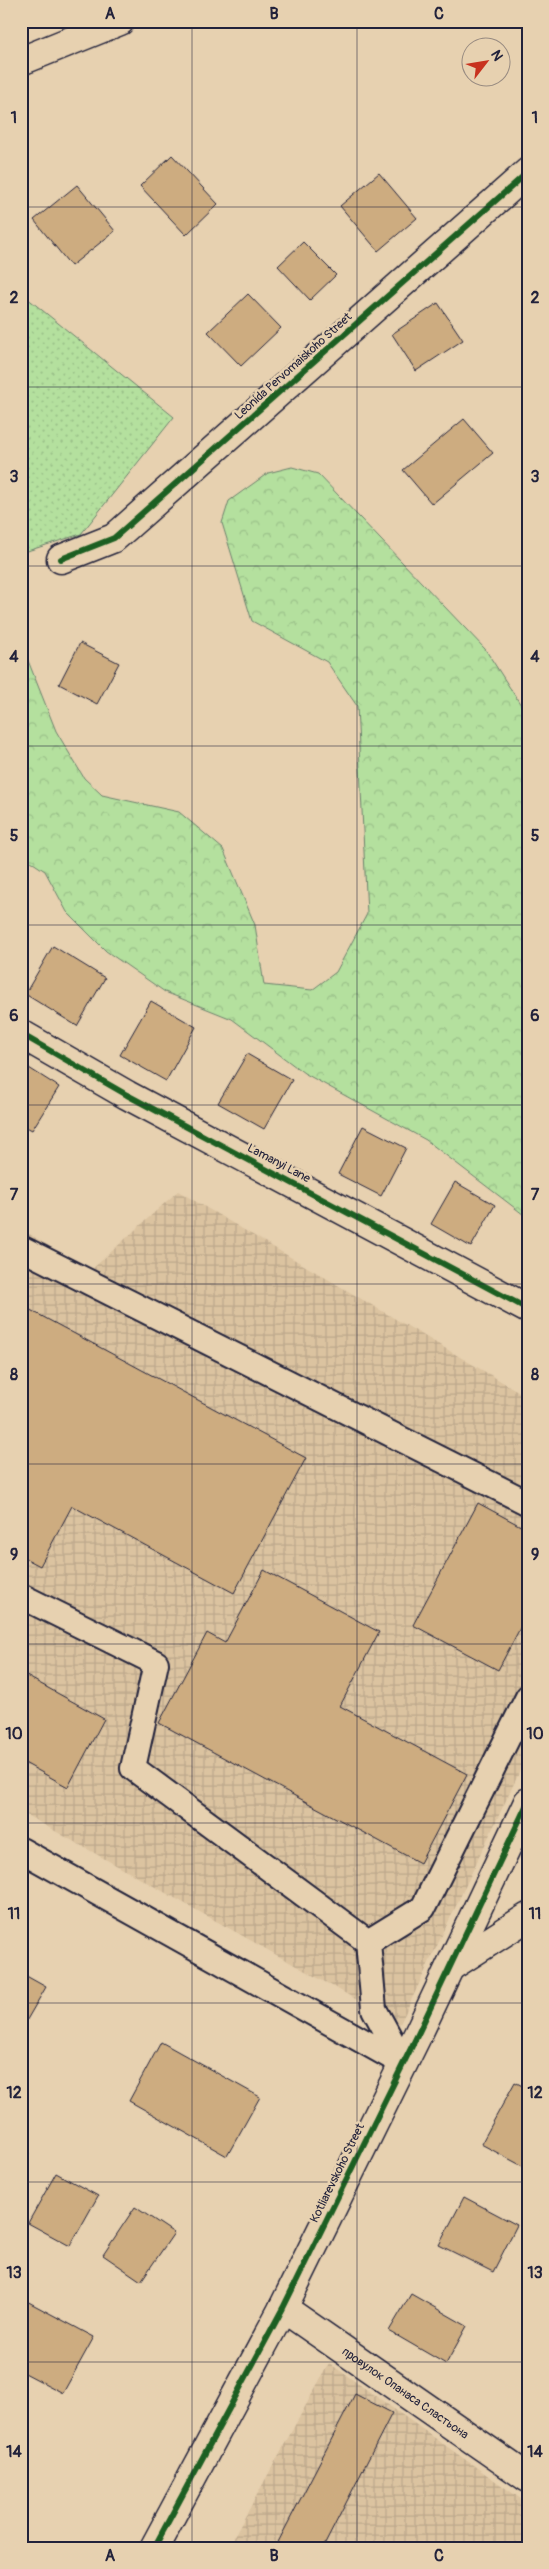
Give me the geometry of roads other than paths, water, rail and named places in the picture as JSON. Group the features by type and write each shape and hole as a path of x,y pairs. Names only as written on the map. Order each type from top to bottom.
{"street":[{"path":"21,61 120,21"},
{"name":"Leonida Pervomaiskoho Street","path":"61,559 114,538 528,172"},
{"name":"Lamanyi Lane","path":"21,1034 127,1095 528,1309"},
{"name":"Kotliarevskoho Street","path":"154,2548 283,2308 404,2064 528,1802"},
{"path":"450,1967 528,1917"},
{"name":"провулок Опанаса Сластьона","path":"283,2308 528,2478"}],"lane":[{"path":"21,1248 528,1503"},
{"path":"21,1596 156,1663 134,1768 368,1942 374,2009 404,2064"},
{"path":"368,1942 423,1908 528,1697"},
{"path":"21,1850 404,2064"}]}
